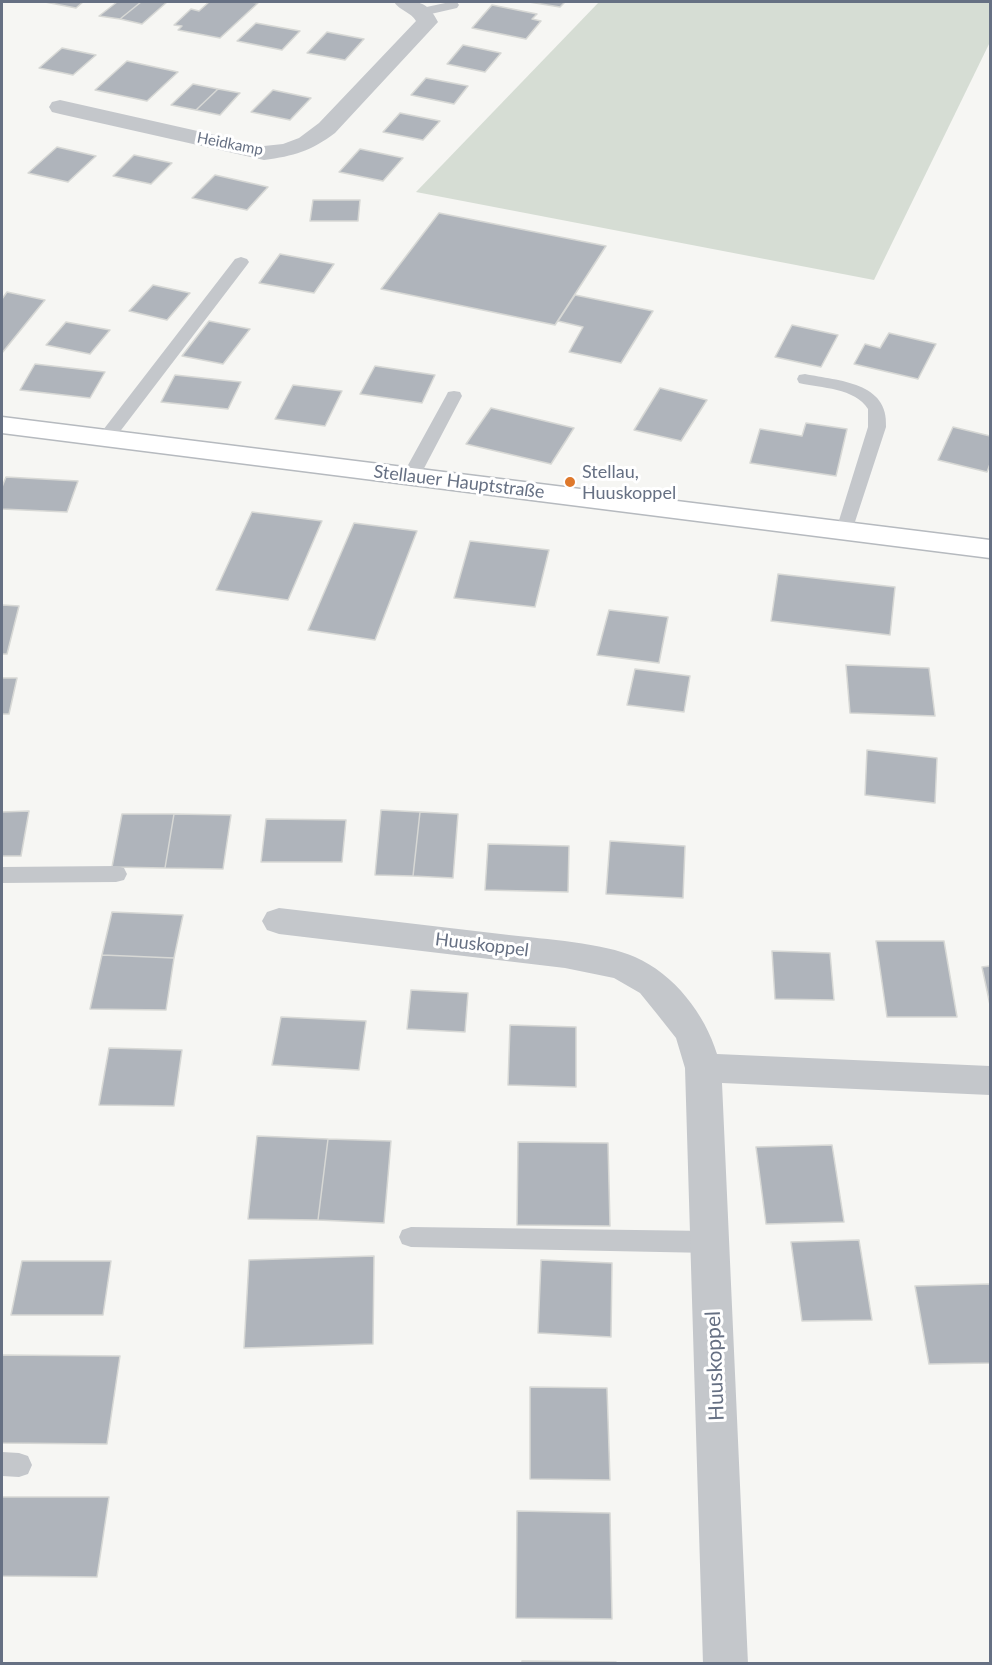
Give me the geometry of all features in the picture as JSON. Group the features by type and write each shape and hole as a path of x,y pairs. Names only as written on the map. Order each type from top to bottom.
{"street":[{"name":"Heidkamp","path":"60,107 264,153 287,150 307,143 327,128 427,22 413,7"},
{"name":"Stellauer Hauptstraße","path":"2,425 990,549"},
{"name":"Huuskoppel","path":"279,921 565,955 622,966 652,983 693,1033 704,1068 726,1664"},
{"path":"704,1068 990,1080"}],"lane":[{"path":"413,7 452,5"},
{"path":"106,438 241,262"},
{"path":"805,379 861,392 871,398 878,410 877,428 845,530"},
{"path":"411,476 454,396"},
{"path":"2,875 116,874"},
{"path":"411,1237 710,1242"}],"shaded area":[{"path":"599,2 990,2 990,42 874,280 416,192"}],"building":[{"path":"45,2 83,2 76,8"},
{"path":"117,2 141,2 120,19 99,16"},
{"path":"141,2 167,2 142,24 120,19"},
{"path":"209,2 258,3 220,38 178,30 182,26 174,25 191,9 199,11"},
{"path":"529,2 565,2 560,7"},
{"path":"492,5 537,14 532,19 541,21 526,39 472,28"},
{"path":"256,23 300,31 282,50 237,41"},
{"path":"327,32 364,39 345,60 307,53"},
{"path":"463,45 501,53 485,72 447,64"},
{"path":"62,48 96,55 73,75 39,68"},
{"path":"127,61 178,72 147,101 95,90"},
{"path":"426,78 468,86 454,104 411,95"},
{"path":"193,84 218,89 196,110 171,105"},
{"path":"218,89 240,93 220,115 196,110"},
{"path":"273,90 311,98 290,120 251,112"},
{"path":"400,113 440,121 423,140 383,132"},
{"path":"57,147 96,156 68,182 28,173"},
{"path":"360,149 403,158 383,181 339,172"},
{"path":"134,155 172,163 151,184 113,176"},
{"path":"215,175 268,187 247,210 192,198"},
{"path":"313,200 360,200 358,221 310,221"},
{"path":"439,213 606,246 555,325 381,289"},
{"path":"280,254 334,264 314,293 259,283"},
{"path":"153,285 190,293 167,320 129,311"},
{"path":"7,292 45,300 2,353 2,299"},
{"path":"575,295 653,311 621,363 569,352 583,327 558,321"},
{"path":"209,321 250,329 223,364 182,356"},
{"path":"66,322 110,330 90,354 46,345"},
{"path":"792,325 838,335 821,367 775,357"},
{"path":"889,333 936,344 918,379 854,364 865,344 880,348"},
{"path":"35,364 105,372 90,398 20,390"},
{"path":"375,366 435,375 422,403 360,394"},
{"path":"175,375 241,382 228,409 161,402"},
{"path":"293,385 342,391 325,426 275,419"},
{"path":"660,388 707,400 681,441 634,430"},
{"path":"491,408 574,428 551,464 466,444"},
{"path":"806,423 847,429 836,476 750,463 760,429 802,436"},
{"path":"953,427 990,436 990,464 987,472 938,460"},
{"path":"6,477 78,481 67,512 2,509 2,487"},
{"path":"252,512 322,521 288,600 216,590"},
{"path":"354,523 417,531 375,640 308,630"},
{"path":"470,541 549,550 535,607 454,598"},
{"path":"778,574 895,587 890,635 771,621"},
{"path":"2,605 19,606 7,654 2,654"},
{"path":"609,610 668,617 659,663 597,655"},
{"path":"846,665 929,668 935,716 850,713"},
{"path":"635,669 690,676 684,712 627,705"},
{"path":"2,678 17,678 9,714 2,714"},
{"path":"867,750 937,758 935,803 865,795"},
{"path":"381,810 420,812 413,876 375,875"},
{"path":"29,811 21,856 2,856 2,812"},
{"path":"420,812 458,814 453,878 413,876"},
{"path":"122,814 174,814 165,868 112,867"},
{"path":"174,814 231,815 223,869 165,868"},
{"path":"266,819 346,820 342,862 261,862"},
{"path":"610,841 685,846 683,898 606,894"},
{"path":"488,844 569,846 568,892 485,890"},
{"path":"112,912 183,915 174,958 102,955"},
{"path":"876,941 944,941 957,1017 887,1017"},
{"path":"772,951 830,953 834,1000 775,999"},
{"path":"102,955 174,958 166,1010 90,1009"},
{"path":"990,966 990,1005 982,967"},
{"path":"411,990 468,993 465,1032 407,1029"},
{"path":"281,1017 366,1021 359,1070 272,1065"},
{"path":"510,1025 576,1027 576,1087 508,1085"},
{"path":"109,1048 182,1050 174,1106 99,1105"},
{"path":"257,1136 328,1139 318,1220 248,1219"},
{"path":"328,1139 391,1141 384,1223 318,1220"},
{"path":"518,1142 608,1143 610,1226 517,1225"},
{"path":"832,1145 844,1222 766,1224 756,1147"},
{"path":"859,1240 872,1320 802,1321 791,1242"},
{"path":"374,1256 373,1344 244,1348 249,1260"},
{"path":"541,1260 612,1263 611,1337 538,1333"},
{"path":"22,1261 111,1261 103,1315 11,1315"},
{"path":"990,1284 990,1363 929,1364 915,1286"},
{"path":"2,1355 120,1356 107,1444 2,1443"},
{"path":"530,1387 607,1388 610,1480 530,1479"},
{"path":"2,1497 109,1497 97,1577 2,1576"},
{"path":"517,1511 610,1513 612,1619 516,1618"},
{"path":"522,1661 616,1662 616,1664 522,1664"}],"place":[{"name":"Stellau, Huuskoppel","path":"570,482"}]}
